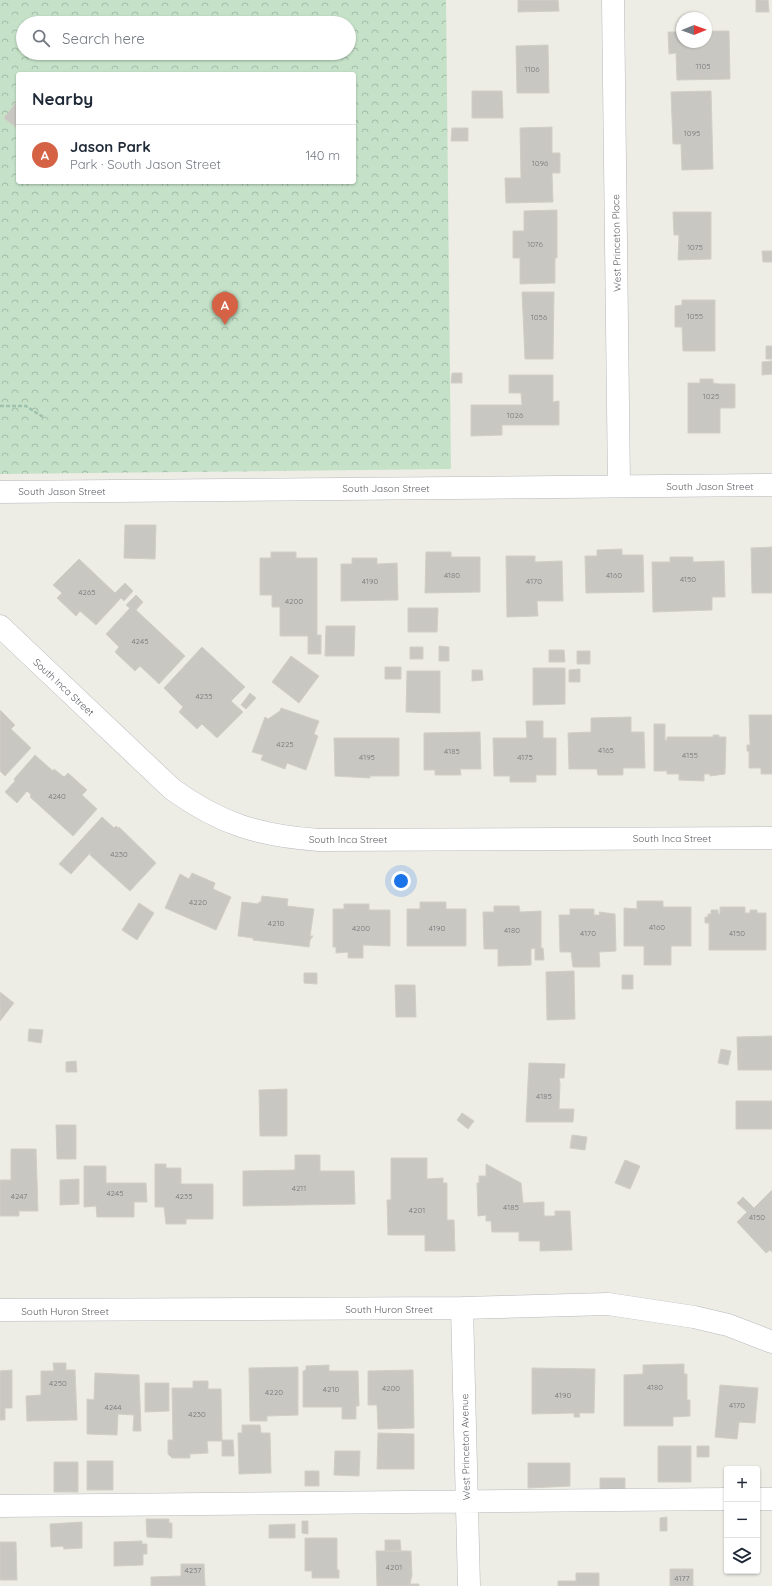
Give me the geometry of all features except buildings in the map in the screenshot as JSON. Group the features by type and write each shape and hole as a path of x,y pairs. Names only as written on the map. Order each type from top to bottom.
{"street":[{"name":"West Princeton Place","path":"613,0 619,486"},
{"name":"South Jason Street","path":"0,492 772,485"},
{"name":"South Inca Street","path":"0,626 172,788 194,804 220,818 248,829 276,836 319,840 772,838"},
{"name":"South Huron Street","path":"0,1310 462,1308 608,1304 701,1319 728,1325 772,1342"},
{"name":"West Princeton Avenue","path":"462,1308 469,1586"},
{"path":"0,1506 467,1503 724,1499"},
{"path":"760,1499 772,1499"}],"path":[{"path":"0,406 26,406 43,417"}],"green space":[{"path":"0,0 446,0 451,469 0,474"}],"place":[{"name":"Jason Park","path":"225,325"}]}
